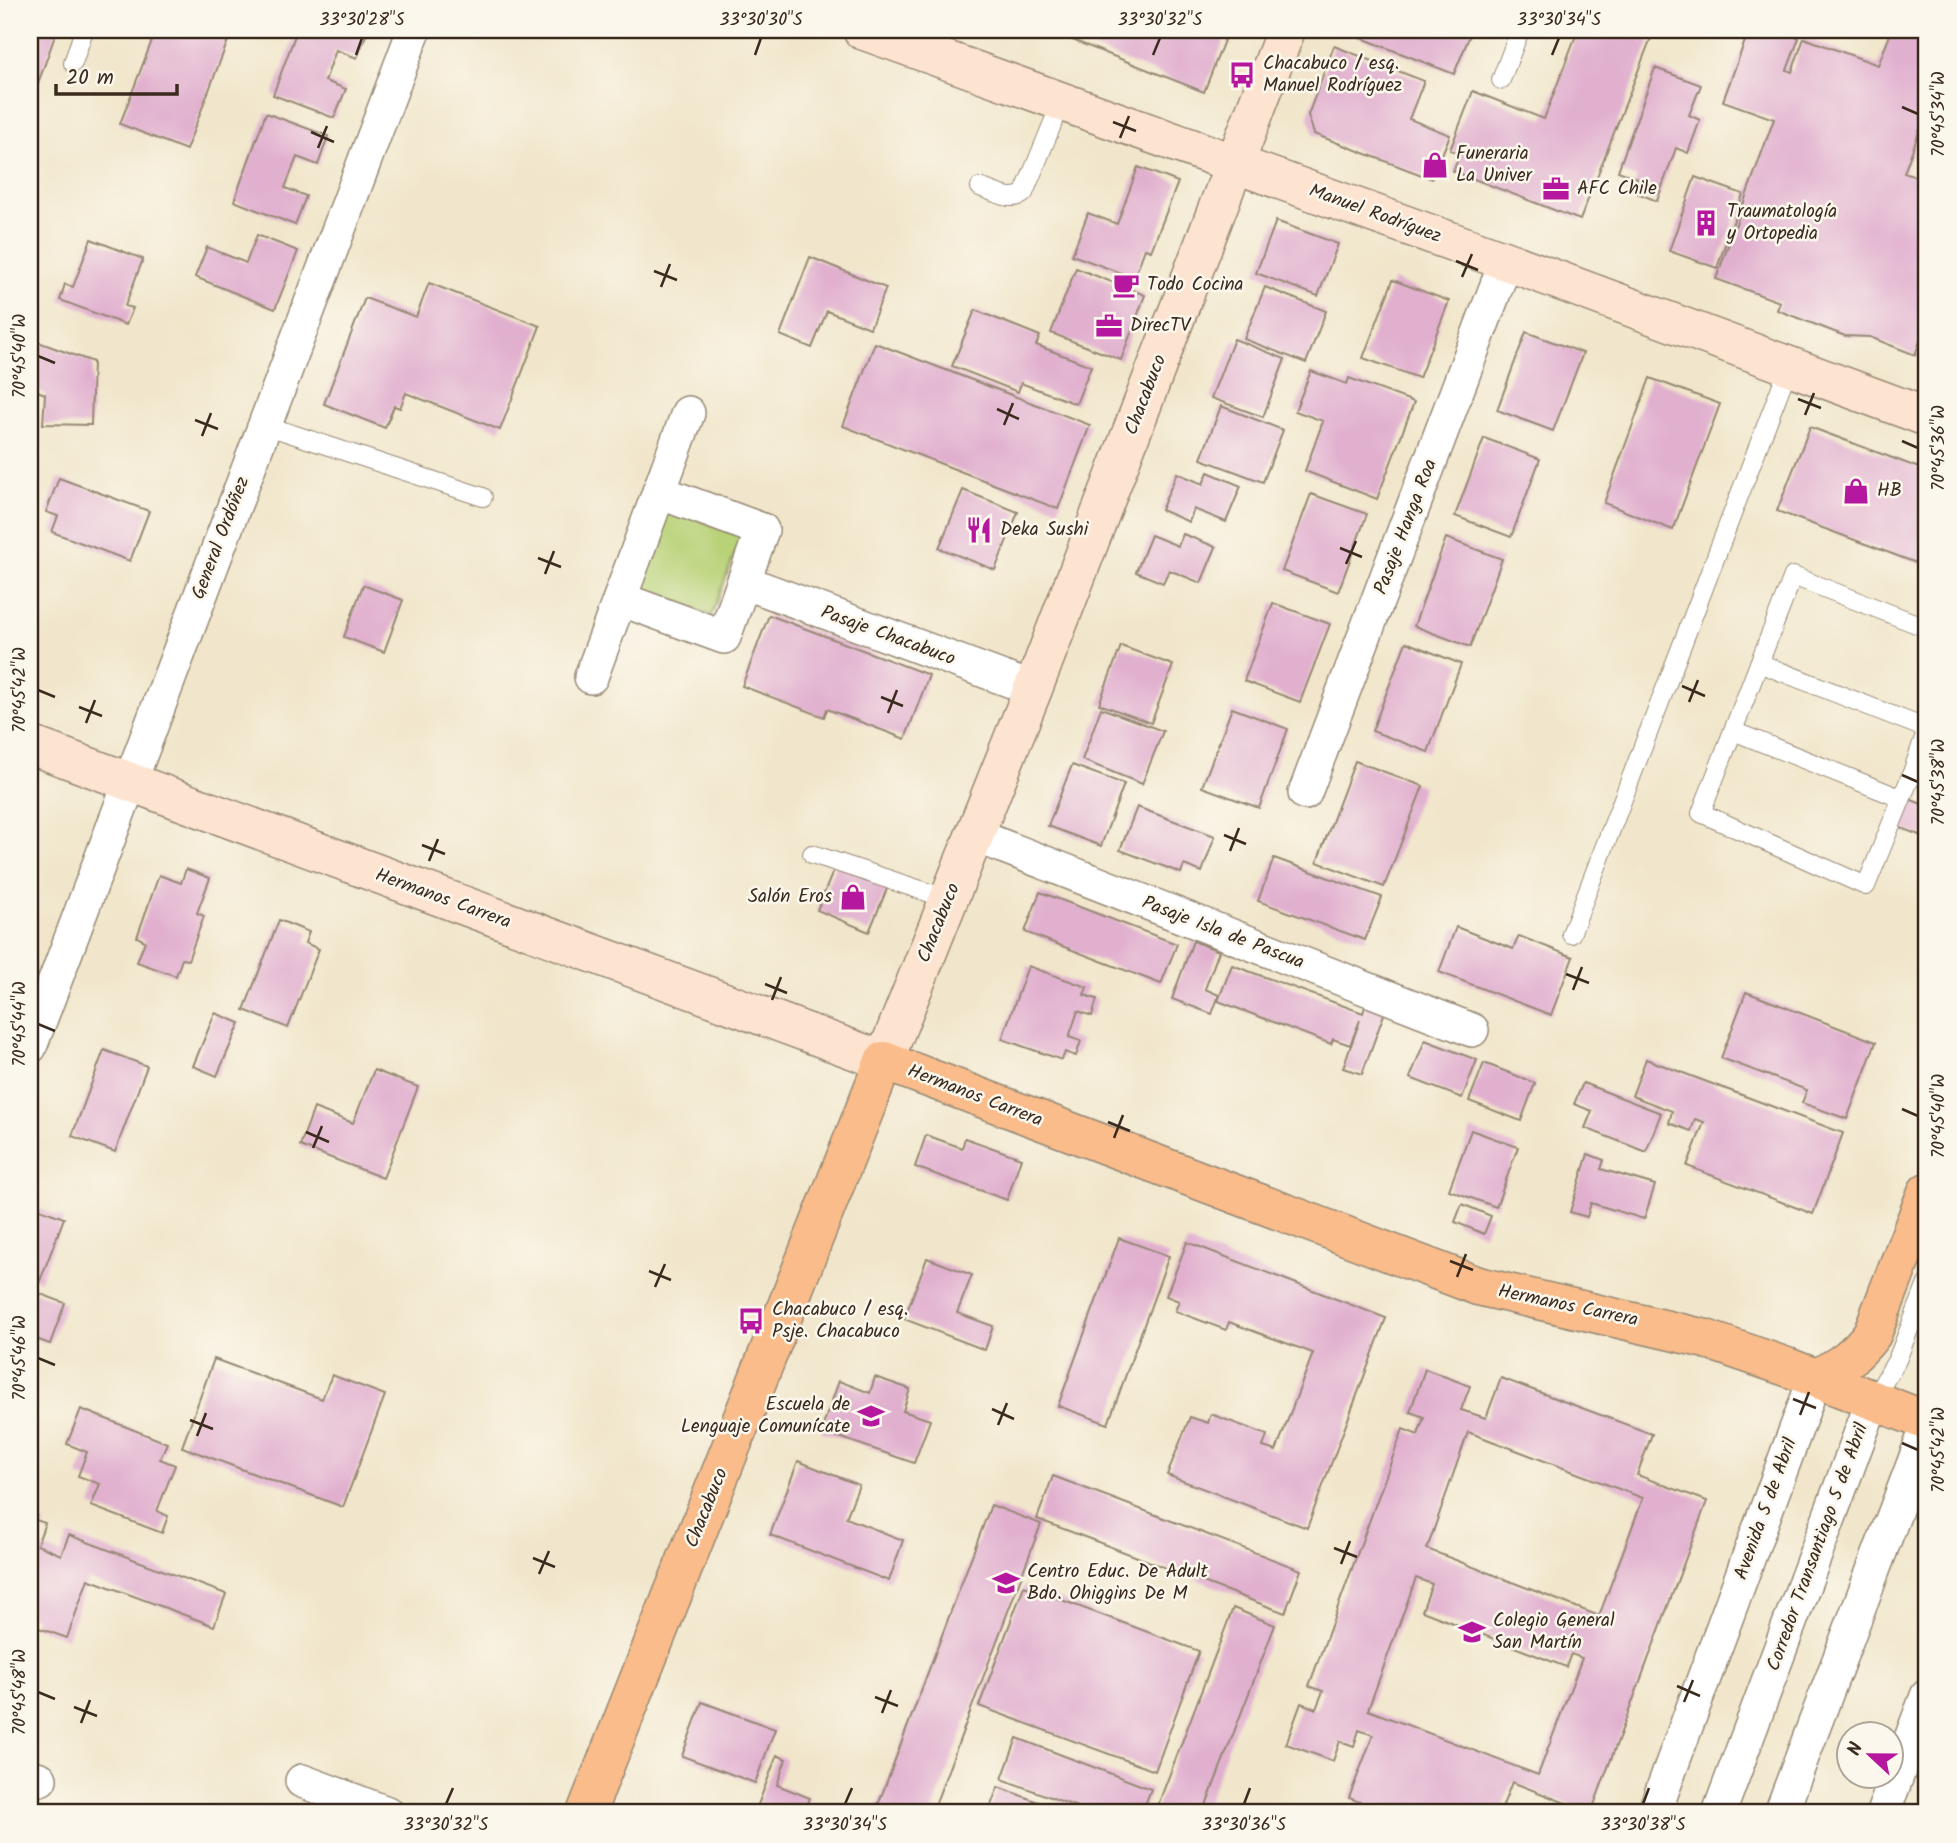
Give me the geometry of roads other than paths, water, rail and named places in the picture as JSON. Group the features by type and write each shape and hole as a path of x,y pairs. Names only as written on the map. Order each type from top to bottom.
{"main road":[{"name":"Hermanos Carrera","path":"884,1062 1478,1286 1694,1336 1927,1421"},
{"name":"Chacabuco","path":"586,1813 884,1062"},
{"path":"1815,1378 1846,1362 1872,1334 1927,1192"}],"street":[{"name":"General Ordóñez","path":"30,1047 414,30"},
{"name":"Manuel Rodríguez","path":"862,30 925,41 1062,103 1506,261 1927,417"},
{"name":"Chacabuco","path":"884,1062 1033,689 1286,30"},
{"name":"Pasaje Hanga Roa","path":"1305,793 1506,261"},
{"path":"591,677 688,413"},
{"path":"620,599 724,637 762,530 659,492"},
{"name":"Pasaje Chacabuco","path":"744,582 1033,689"},
{"name":"Hermanos Carrera","path":"30,745 884,1062"},
{"name":"Pasaje Isla de Pascua","path":"974,835 1472,1030"},
{"name":"Avenida 5 de Abril","path":"1654,1813 1815,1378"},
{"name":"Corredor Transantiago 5 de Abril","path":"1719,1813 1873,1400"},
{"path":"1781,1813 1927,1428"},
{"path":"1883,1813 1927,1696"},
{"path":"302,1781 387,1813"}],"lane":[{"path":"73,63 84,30"},
{"path":"1501,80 1520,30"},
{"path":"980,187 1012,198 1024,193 1062,103"},
{"path":"1571,934 1789,366"},
{"path":"265,425 483,497"},
{"path":"1759,663 1927,729 1919,776 1900,798 1866,886 1701,813 1759,663 1793,576 1927,628"},
{"path":"1733,731 1900,798"},
{"path":"813,854 948,899"},
{"name":"Corredor Transantiago 5 de Abril","path":"1873,1400 1897,1360 1927,1284"}],"place":[{"name":"Chacabuco / esq. Manuel Rodríguez","path":"1242,75"},
{"name":"Funeraria La Univer","path":"1435,165"},
{"name":"AFC Chile","path":"1556,189"},
{"name":"Traumatología y Ortopedia","path":"1706,223"},
{"name":"Todo Cocina","path":"1126,285"},
{"name":"DirecTV","path":"1109,326"},
{"name":"HB","path":"1856,491"},
{"name":"Deka Sushi","path":"979,530"},
{"name":"Salón Eros","path":"853,897"},
{"name":"Chacabuco / esq. Psje. Chacabuco","path":"751,1321"},
{"name":"Escuela de Lenguaje Comunícate","path":"871,1416"},
{"name":"Centro Educ. De Adult Bdo. Ohiggins De M","path":"1006,1583"},
{"name":"Colegio General San Martín","path":"1472,1632"}]}
